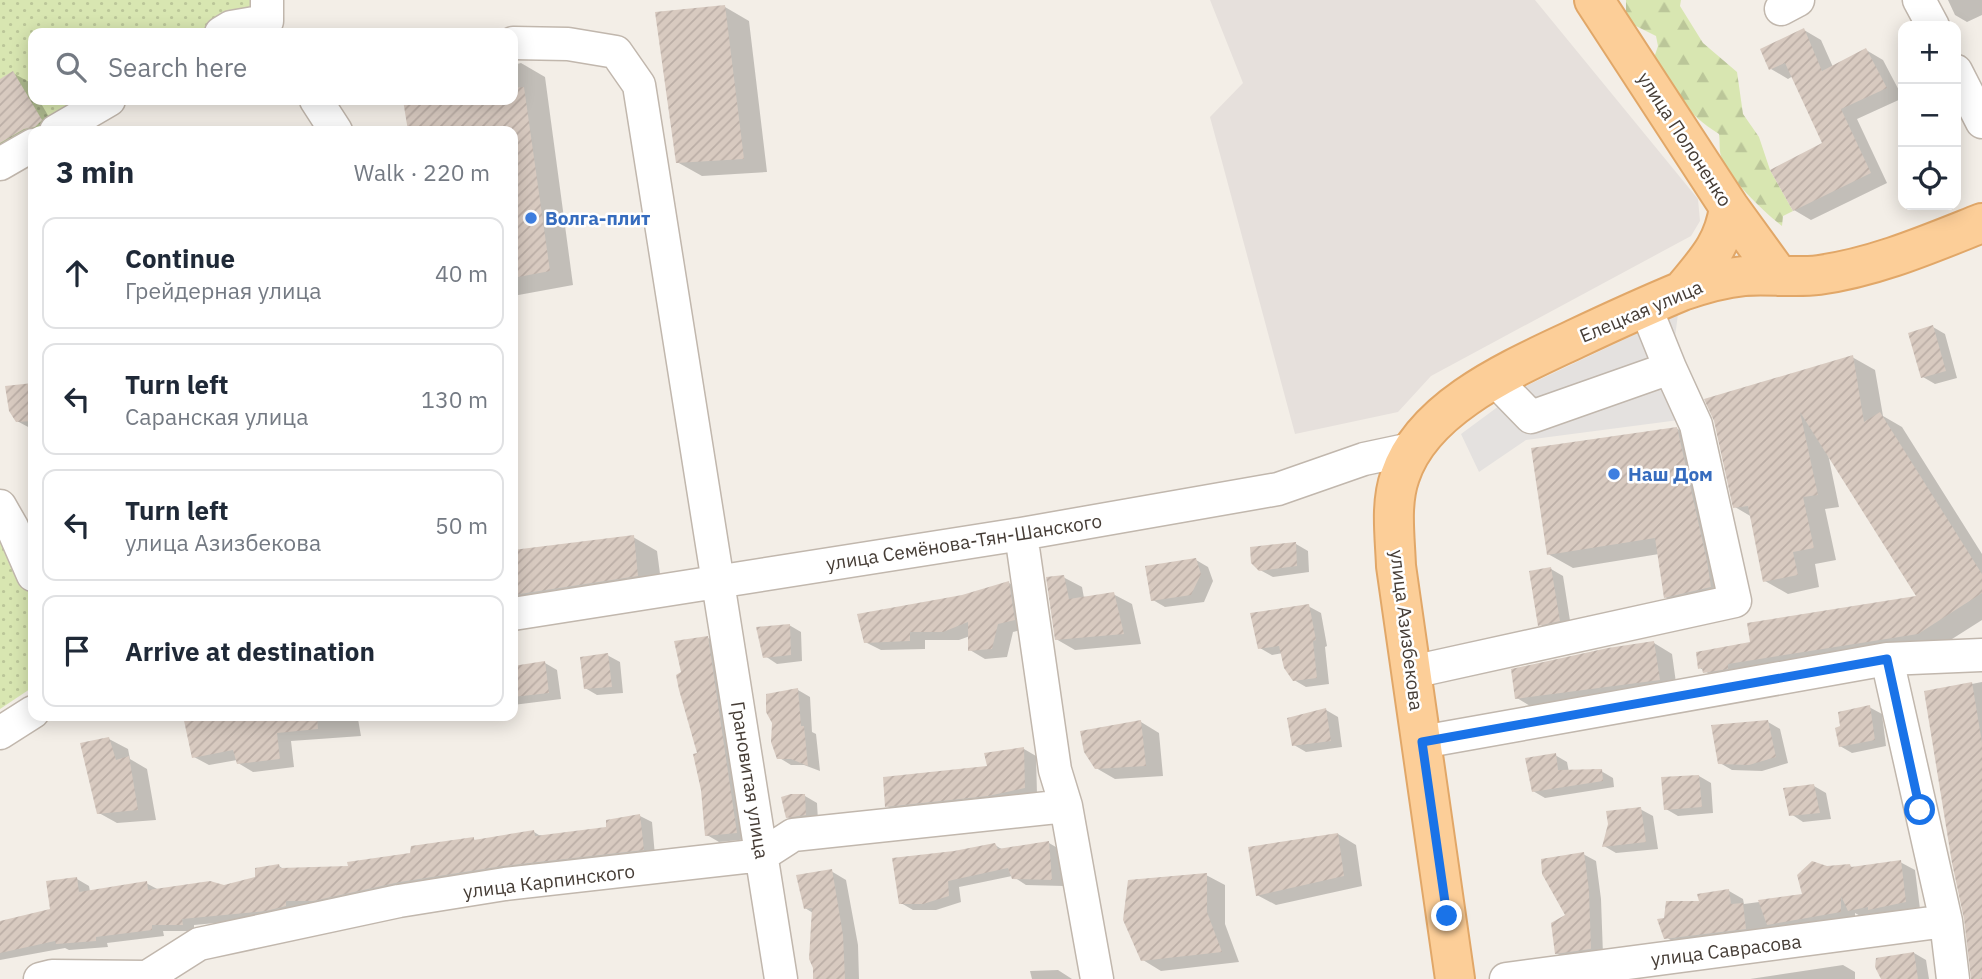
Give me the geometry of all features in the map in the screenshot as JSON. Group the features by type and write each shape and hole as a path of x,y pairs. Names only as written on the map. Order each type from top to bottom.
{"main road":[{"name":"улица Полоненко","path":"1594,0 1729,207 1779,276"},
{"path":"1682,291 1715,251 1727,227 1729,207"},
{"name":"Елецкая улица","path":"1411,449 1433,424 1494,380 1645,306 1682,291 1710,282 1745,276 1816,275 1854,269 1982,223"},
{"name":"улица Азизбекова","path":"1411,449 1399,477 1394,513 1396,566 1455,979"}],"street":[{"path":"1919,0 1930,21"},
{"path":"229,28 267,18"},
{"name":"Грановитая улица","path":"518,43 568,44 615,52 639,85 781,979"},
{"path":"1961,81 1982,122"},
{"path":"65,126 100,105"},
{"path":"319,105 334,126"},
{"path":"0,164 28,148"},
{"path":"1412,673 1735,601 1696,425 1645,306"},
{"path":"1494,380 1531,417 1670,368"},
{"name":"улица Семёнова-Тян-Шанского","path":"518,613 1021,534 1278,489 1364,458 1411,449"},
{"path":"0,506 28,564"},
{"path":"1021,534 1055,771 1066,806 1097,979"},
{"path":"1422,742 1887,659 1982,655"},
{"path":"1887,659 1946,921 1953,979"},
{"path":"0,733 28,715"},
{"name":"улица Карпинского","path":"40,979 52,976 147,977 199,944 399,901 505,884 762,855 793,835 1066,806"},
{"name":"улица Саврасова","path":"1506,979 1946,921"}],"shaded area":[{"path":"1210,0 1535,0 1698,199 1700,221 1691,236 1431,376 1398,412 1295,434 1210,117 1243,83"},
{"path":"1678,314 1671,368 1679,420 1526,440 1479,472 1461,434 1526,386"}],"green space":[{"path":"0,0 266,0 228,28 28,28 28,105 94,105 57,126 28,126 28,142 0,158"},
{"path":"1626,0 1681,0 1680,6 1703,43 1737,72 1743,114 1759,137 1770,170 1793,211 1783,216 1782,226 1756,203 1731,175 1721,156 1719,134 1681,102 1653,61 1658,46 1656,36 1626,21"},
{"path":"0,495 28,547 28,690 0,709"}],"building":[{"path":"725,5 744,159 676,163 655,12"},
{"path":"1804,28 1822,71 1866,48 1887,88 1841,109 1871,173 1793,211 1770,170 1822,143 1785,63 1769,70 1760,49"},
{"path":"13,71 28,96 28,105 33,105 42,120 36,126 28,126 0,143 0,79"},
{"path":"524,87 550,271 518,277 518,126 407,126 404,105 518,105 518,88"},
{"path":"1933,325 1946,371 1921,378 1908,333"},
{"path":"1853,355 1864,422 1880,412 1982,574 1982,593 1918,634 1728,664 1728,669 1703,673 1702,668 1698,669 1696,652 1750,642 1747,623 1916,596 1800,412 1818,495 1803,497 1814,548 1793,552 1798,575 1763,582 1748,506 1733,508 1714,421 1704,399"},
{"path":"28,384 28,421 16,422 9,411 5,386"},
{"path":"1677,427 1711,587 1664,598 1655,538 1547,555 1531,448"},
{"path":"634,535 638,576 518,594 518,549"},
{"path":"1296,542 1297,566 1259,571 1251,563 1250,547"},
{"path":"1196,558 1201,574 1191,595 1151,601 1145,566"},
{"path":"1551,567 1560,621 1538,626 1529,571"},
{"path":"1064,575 1069,599 1114,592 1124,634 1055,640 1046,577"},
{"path":"1009,581 1015,620 998,624 992,649 968,651 968,622 943,632 910,632 910,641 864,643 857,614 962,595"},
{"path":"1309,604 1316,640 1313,641 1317,678 1293,681 1284,668 1279,646 1258,649 1250,613"},
{"path":"790,624 791,655 763,658 756,627"},
{"path":"708,636 737,833 705,836 701,790 693,754 697,753 679,690 676,675 681,672 674,641"},
{"path":"1654,641 1660,680 1515,699 1511,669"},
{"path":"608,653 612,687 584,689 580,657"},
{"path":"545,661 549,693 518,696 518,665"},
{"path":"1972,682 1982,743 1982,979 1971,979 1964,919 1952,863 1924,691"},
{"path":"798,688 808,766 791,759 777,759 771,742 772,723 766,712 766,694"},
{"path":"1870,705 1875,740 1839,747 1835,728 1840,726 1838,712"},
{"path":"1326,708 1331,741 1292,746 1287,718"},
{"path":"1141,720 1146,766 1095,769 1084,752 1080,731"},
{"path":"1768,720 1776,757 1749,765 1718,764 1711,725"},
{"path":"184,721 317,721 318,729 277,733 280,759 237,764 233,750 192,758"},
{"path":"109,737 116,760 129,756 138,810 97,814 80,743"},
{"path":"1024,747 1025,788 988,796 885,807 883,777 987,766 984,753"},
{"path":"1556,753 1558,770 1602,769 1603,781 1532,792 1525,758"},
{"path":"1699,775 1702,807 1664,810 1661,777"},
{"path":"1814,784 1820,813 1789,816 1783,788"},
{"path":"805,794 806,815 786,818 781,797"},
{"path":"1641,807 1646,842 1602,847 1608,824 1606,811"},
{"path":"640,814 644,850 503,866 400,882 313,901 286,901 286,906 266,911 182,919 183,925 152,925 152,930 96,937 96,941 56,944 55,941 0,953 0,921 50,909 46,881 77,877 79,892 147,881 148,890 210,881 224,885 255,877 255,868 279,864 280,868 348,866 347,862 410,853 411,846 474,837 474,840 534,830 535,836 606,827 606,820"},
{"path":"1338,833 1344,876 1256,896 1248,847"},
{"path":"1049,841 1052,880 1012,879 1008,868 948,881 949,896 923,904 899,904 892,858 995,843 998,849"},
{"path":"1584,852 1589,891 1591,949 1555,954 1551,923 1565,915 1542,874 1541,859"},
{"path":"1901,860 1906,902 1848,911 1841,896 1841,912 1767,925 1758,900 1802,894 1797,875 1812,861 1827,866 1850,864 1851,867"},
{"path":"832,869 843,935 845,979 813,979 813,968 809,959 812,908 804,909 796,875"},
{"path":"1207,873 1207,912 1222,952 1141,961 1123,920 1128,880"},
{"path":"1729,889 1731,904 1743,903 1746,929 1664,939 1657,919 1664,918 1666,901 1699,901 1697,894"},
{"path":"1914,952 1918,979 1881,979 1875,967 1876,958"}],"place":[{"name":"Волга-плит","path":"531,218"},
{"name":"Наш Дом","path":"1614,474"}],"route":[{"path":"1447,916 1422,742 1887,659 1920,810"}]}
